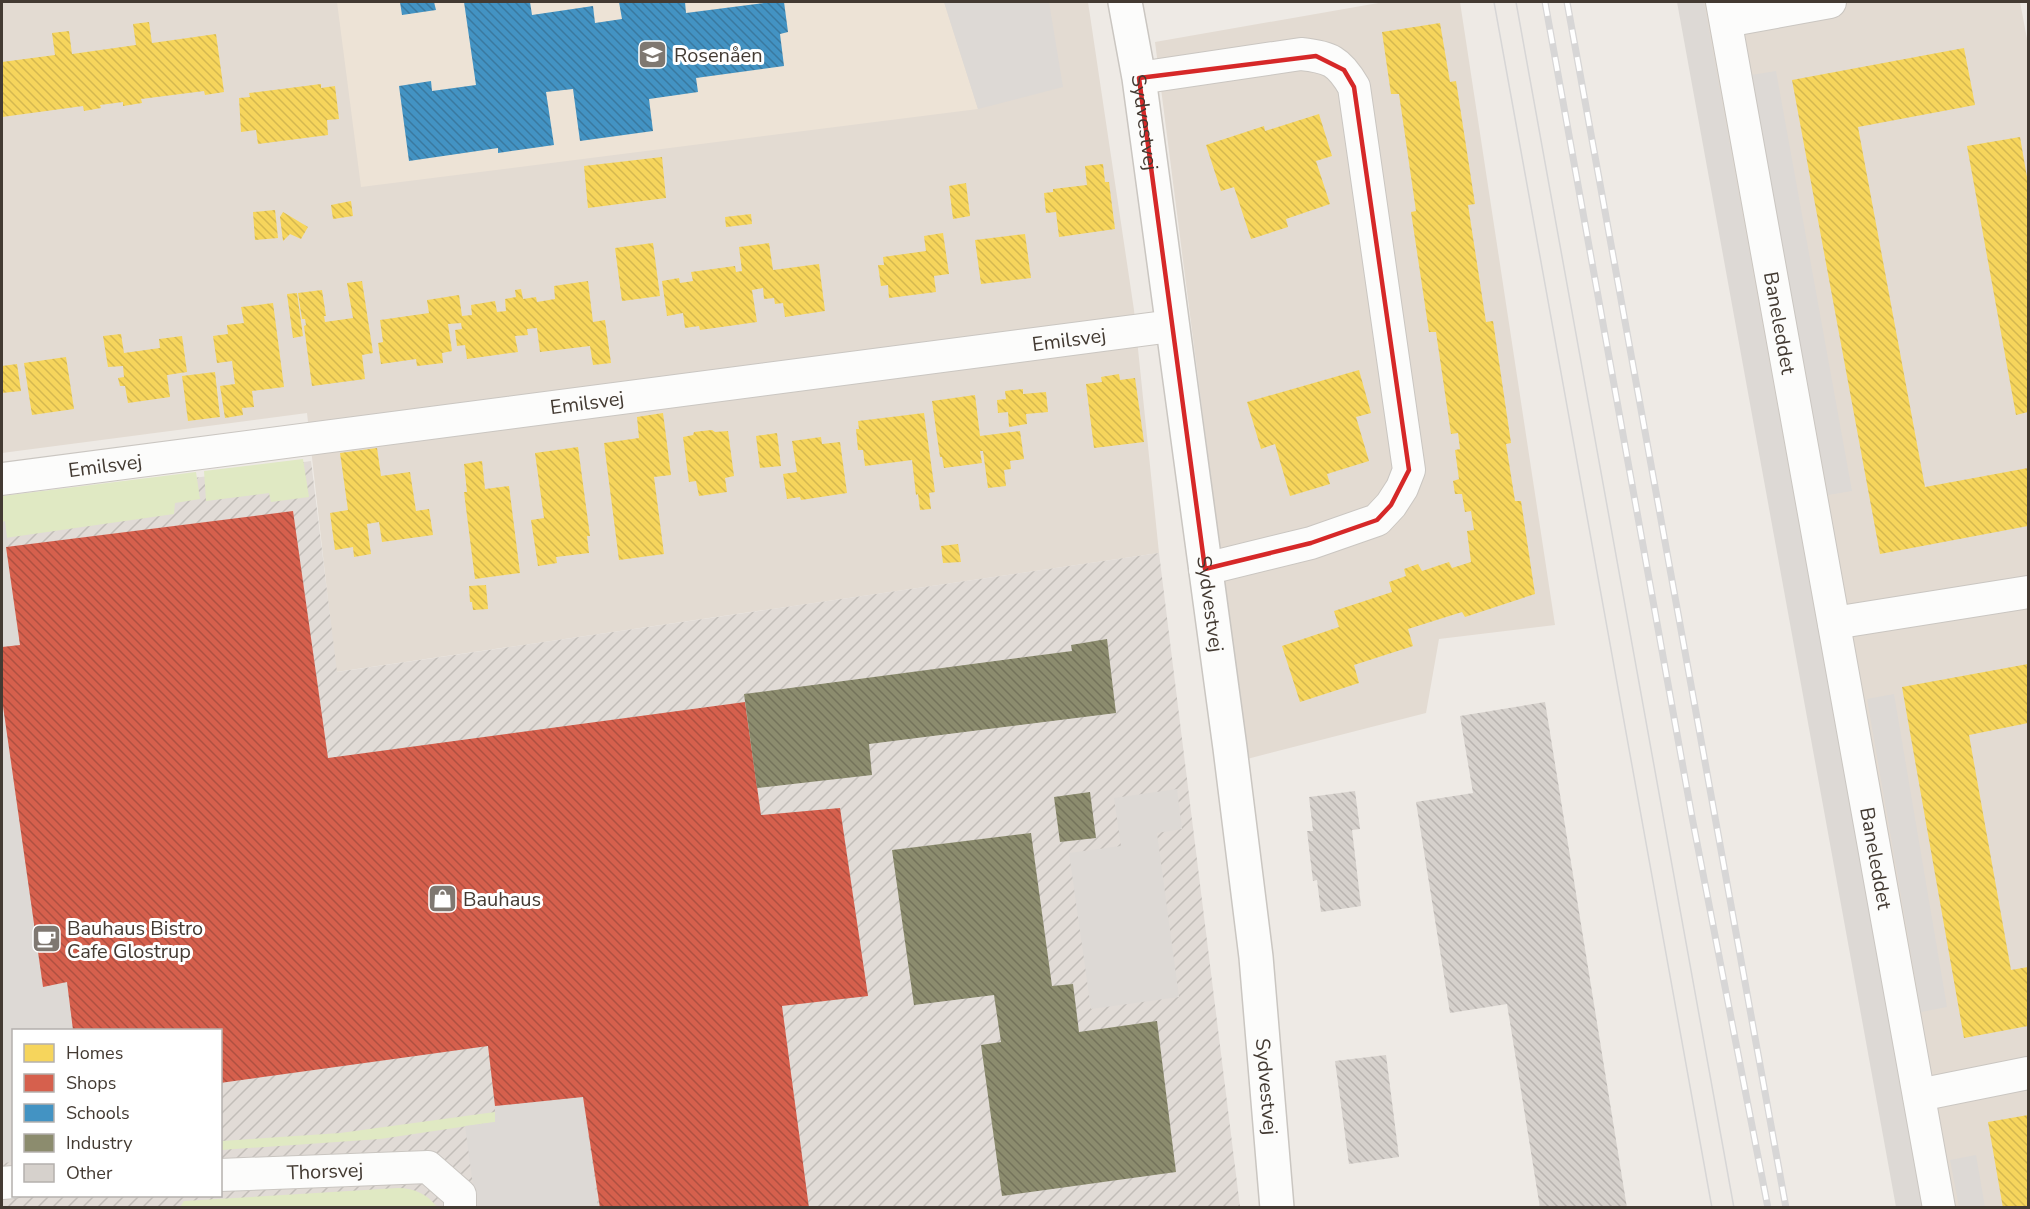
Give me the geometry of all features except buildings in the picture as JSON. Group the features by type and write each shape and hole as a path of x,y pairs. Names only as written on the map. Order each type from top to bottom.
{"street":[{"name":"Sydvestvej","path":"1125,2 1138,78 1256,957 1277,1208"},
{"name":"Baneleddet","path":"1830,2 1724,11 1939,1208"},
{"path":"1138,78 1301,54 1331,60 1344,70 1354,87 1408,470 1402,488 1391,506 1377,520 1311,543 1204,569"},
{"name":"Emilsvej","path":"2,479 1172,326"},
{"path":"1834,623 2028,592"},
{"path":"1919,1095 2028,1073"},
{"name":"Thorsvej","path":"222,1175 428,1167 460,1195 460,1208"}],"highlighted area":[{"path":"1316,56 1344,70 1354,87 1409,470 1391,505 1377,520 1311,543 1205,569 1139,78"}],"shaded area":[{"path":"2,2 1088,2 1134,310 1159,553 336,672 307,413 2,453"},
{"name":"Rosenåen","path":"337,2 944,2 978,109 361,187"},
{"path":"944,2 1049,2 1063,87 978,109"},
{"path":"1384,2 1460,2 1555,625 1439,639 1426,713 1247,759 1155,42"},
{"path":"1677,2 1704,2 1923,1207 1896,1207"},
{"path":"1690,2 2020,2 2028,44 2028,1207 1923,1207"},
{"path":"1776,71 1852,491 1828,495 1751,75"},
{"path":"311,461 337,672 1159,553 1240,1207 2,1207 2,506"},
{"path":"5,521 20,645 2,647 2,522"},
{"path":"1894,694 1947,1007 1921,1012 1867,699"},
{"path":"2,699 43,986 67,982 73,1029 12,1029 12,1162 2,1163"},
{"path":"1177,789 1182,829 1157,833 1179,997 1091,1009 1069,853 1121,846 1114,798"},
{"path":"583,1097 598,1207 476,1207 465,1126 495,1122 495,1106"},
{"path":"1976,1155 1985,1207 1959,1207 1950,1160"}],"green space":[{"path":"303,459 309,497 271,502 269,493 206,501 204,471"},
{"path":"196,472 200,499 175,503 174,514 5,538 5,522 2,522 2,496"},
{"path":"495,1112 495,1122 380,1139 222,1150 222,1141 340,1133"},
{"path":"398,1188 420,1193 437,1207 180,1207 184,1201"}],"tram line":[{"path":"1494,2 1712,1208"},
{"path":"1516,2 1734,1208"}],"railway":[{"path":"1545,2 1692,817 1768,1208"},
{"path":"1567,2 1786,1208"}],"place":[{"name":"Rosenåen","path":"653,55"},
{"name":"Bauhaus","path":"442,899"},
{"name":"Bauhaus Bistro Cafe Glostrup","path":"46,939"}]}
